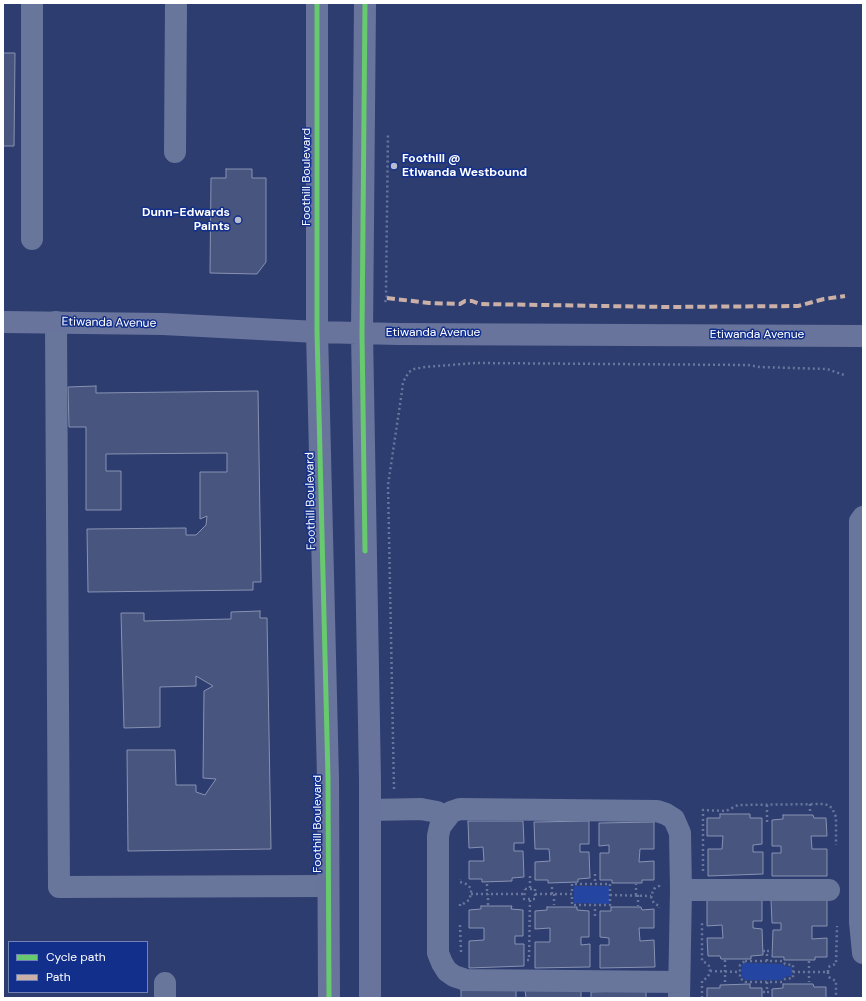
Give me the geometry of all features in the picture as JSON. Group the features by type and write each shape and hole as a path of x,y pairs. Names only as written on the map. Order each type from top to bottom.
{"main road":[{"name":"Foothill Boulevard","path":"317,3 317,332 328,778 329,998"},
{"path":"365,3 362,333 370,810 370,998"},
{"name":"Etiwanda Avenue","path":"3,322 163,324 317,332 398,334 863,336"}],"lane":[{"path":"32,3 32,238"},
{"path":"175,152 176,3"},
{"path":"56,322 59,887 328,886"},
{"path":"863,517 860,521 862,669 860,922 863,953"},
{"path":"460,808 657,811 666,814 674,819 680,833 681,890 679,990 466,980 454,976 448,972 438,953 438,836 440,827 446,818 451,812 460,808"},
{"path":"370,810 421,809 437,812 446,818"},
{"path":"681,890 829,890"}],"path":[{"path":"385,302 387,298 388,133"},
{"path":"394,789 388,485 402,391 404,382 409,372 414,369 425,367 475,363 748,365 760,367 827,369 844,375"},
{"path":"412,365 414,369"},
{"path":"400,377 406,377"},
{"path":"810,804 810,813"},
{"path":"703,874 703,810 726,811 738,805 823,804 832,808 836,817 836,845"},
{"path":"767,805 767,823"},
{"path":"595,874 595,884"},
{"path":"460,875 460,882 468,885 471,889 469,900 463,904 460,904 460,912"},
{"path":"530,876 530,889"},
{"path":"659,878 659,886 656,887 651,896 654,903 659,906 659,914"},
{"path":"487,884 488,905"},
{"path":"552,884 554,905"},
{"path":"572,884 595,884 610,884 610,905 572,905 572,884"},
{"path":"636,884 638,906"},
{"path":"525,889 535,889 535,899 524,899 524,894 525,889"},
{"path":"471,894 524,894"},
{"path":"535,894 572,894"},
{"path":"610,895 651,896"},
{"path":"527,964 527,960 529,960 530,900"},
{"path":"595,905 595,916"},
{"path":"702,915 702,961 706,962 709,966 710,972 708,977 702,981 702,998"},
{"path":"460,919 461,957"},
{"path":"836,998 836,981 828,975 828,968 836,964 837,926"},
{"path":"763,951 772,951"},
{"path":"767,951 767,961"},
{"path":"725,960 725,982"},
{"path":"783,961 785,964 793,965 793,978 785,979 782,982 745,982 740,978 740,972 740,965 745,962 783,961"},
{"path":"809,962 809,982"},
{"path":"710,972 740,972"},
{"path":"793,972 828,972"},
{"path":"767,982 767,992"},
{"path":"763,992 771,992"}],"shaded area":[{"path":"574,886 609,886 609,904 574,903"},
{"path":"745,963 782,964 784,966 792,967 792,976 788,976 781,980 745,980 742,977 742,965"}],"building":[{"path":"3,53 15,53 14,146 3,146"},
{"name":"Dunn-Edwards Paints","path":"226,169 252,169 252,178 266,178 266,262 257,274 210,273 211,178 226,178"},
{"path":"96,386 96,393 258,391 261,582 253,582 253,590 88,592 87,529 186,528 186,535 196,535 206,525 207,516 200,519 200,472 227,472 227,453 106,454 106,471 121,471 121,510 86,510 86,427 69,427 68,387"},
{"path":"260,611 260,618 267,618 271,849 128,851 127,750 175,750 176,785 196,785 196,792 205,795 216,779 203,778 204,691 213,686 196,676 196,686 160,687 160,727 124,728 121,613 144,613 144,621 231,619 231,612"},
{"path":"720,814 750,814 750,818 762,818 762,844 753,845 753,852 763,852 763,874 708,876 708,849 722,849 723,836 707,836 707,818 720,818"},
{"path":"783,815 813,815 814,818 826,818 827,836 811,836 812,849 827,849 827,876 772,876 772,853 781,853 781,846 772,846 772,820 783,819"},
{"path":"468,821 523,821 524,843 514,843 514,851 523,851 524,877 512,878 512,881 482,882 482,879 469,879 469,861 484,861 483,847 469,848"},
{"path":"589,821 589,844 580,844 580,852 589,852 590,878 578,879 578,882 548,883 548,880 535,880 535,862 550,861 549,849 535,849 534,822"},
{"path":"654,822 654,849 640,849 639,862 654,861 654,880 642,880 642,883 612,883 612,880 600,880 600,853 609,853 609,845 599,846 599,823"},
{"path":"762,898 762,921 753,921 753,928 762,929 763,955 751,956 751,959 721,959 720,956 708,956 707,938 723,938 722,925 707,926 707,899"},
{"path":"827,899 827,926 812,926 812,939 827,938 827,957 815,957 815,960 784,960 784,957 772,957 773,930 781,930 781,923 772,923 771,900"},
{"path":"481,906 512,906 511,909 523,910 523,936 515,936 515,944 524,944 524,966 469,968 469,941 484,940 484,928 469,928 469,910 481,909"},
{"path":"547,907 577,907 577,910 589,911 589,937 581,937 581,945 590,944 590,967 535,968 535,942 550,942 550,928 535,929 535,911 547,910"},
{"path":"611,907 641,907 642,910 654,909 654,928 639,928 640,941 654,940 655,967 600,968 600,945 609,945 609,938 600,937 600,911 611,911"},
{"path":"750,984 750,988 762,988 762,998 707,998 707,988 720,988 720,985"},
{"path":"783,984 813,984 814,987 826,987 826,998 772,998 772,989 783,988"},
{"path":"461,990 516,990 516,998 461,998"},
{"path":"525,990 581,990 581,998 526,998"},
{"path":"646,990 646,998 591,998 591,992"}],"marked path":[{"path":"387,298 429,303 460,304 465,301 472,301 480,304 667,307 798,306 824,299 845,296"}],"cycle path":[{"path":"317,3 317,332 328,778 329,998"},
{"path":"365,3 362,333 365,551"}],"place":[{"name":"Foothill @ Etiwanda Westbound","path":"394,166"},
{"name":"Dunn-Edwards Paints","path":"238,220"}]}
